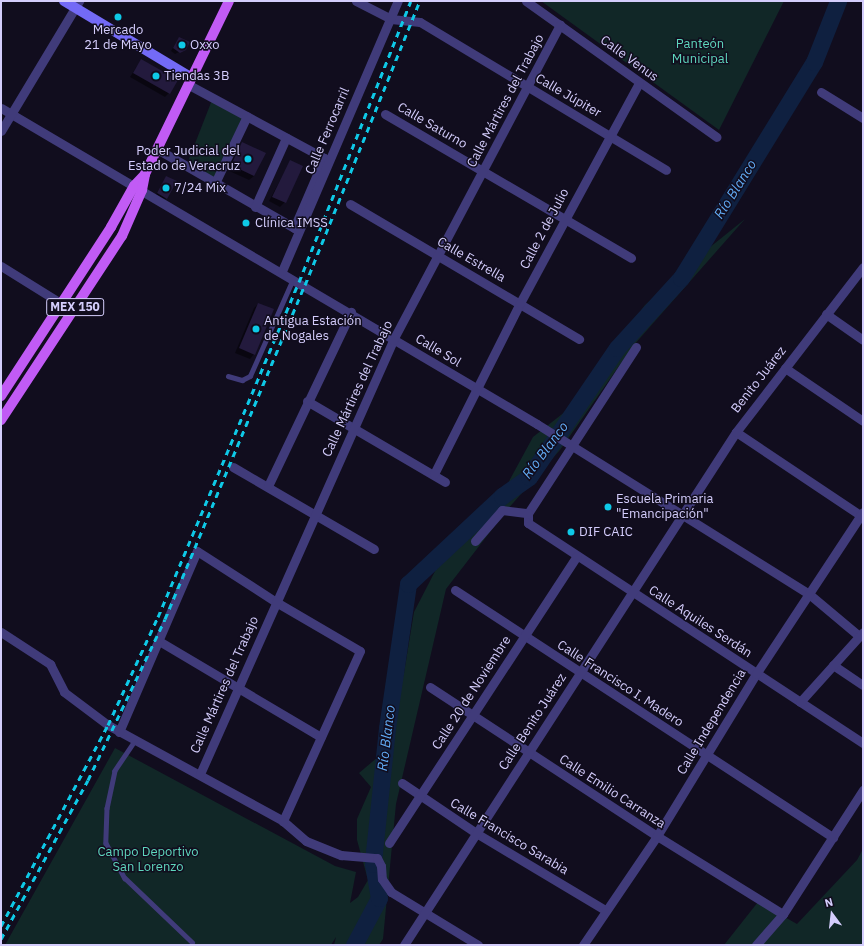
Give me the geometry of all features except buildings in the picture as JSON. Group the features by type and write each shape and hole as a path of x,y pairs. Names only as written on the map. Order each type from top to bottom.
{"main road":[{"name":"MEX 150","path":"1,396 138,188 191,82 229,1"},
{"name":"MEX 150","path":"2,415 122,236 138,188"}],"street":[{"path":"64,1 77,4 191,82 247,116 324,158 297,229 157,149"},
{"path":"356,1 391,19"},
{"name":"Calle Ferrocarril","path":"282,271 297,229 398,1"},
{"name":"Calle Venus","path":"526,1 639,83 716,136"},
{"path":"1,131 77,4"},
{"name":"Calle Júpiter","path":"391,19 420,22 666,170"},
{"name":"Calle Mártires del Trabajo","path":"200,774 393,340 484,172 560,25"},
{"name":"Calle 2 de Julio","path":"434,474 475,388 564,219 639,83"},
{"path":"821,92 863,118"},
{"name":"Calle Sol","path":"1,108 282,271 351,312 393,340 537,424 568,445 682,513 809,594 861,634"},
{"name":"Calle Saturno","path":"385,114 631,258"},
{"path":"215,183 247,116"},
{"path":"255,206 286,138"},
{"name":"Calle Estrella","path":"350,204 579,339"},
{"path":"1,266 62,304"},
{"name":"Benito Juárez","path":"682,513 736,432 863,267"},
{"path":"268,486 351,312"},
{"path":"826,314 863,340"},
{"path":"475,541 502,510 527,515 568,445 636,347"},
{"path":"785,368 863,421"},
{"path":"308,401 434,474 445,482"},
{"path":"736,432 862,515"},
{"path":"233,467 374,549"},
{"name":"Calle Benito Juárez","path":"404,945 580,674 682,513"},
{"name":"Calle Aquiles Serdán","path":"527,515 528,523 863,743"},
{"name":"Calle Independencia","path":"583,945 605,910 657,836 708,755 756,674 862,515"},
{"path":"119,732 197,551 276,602 360,651 283,821"},
{"name":"Calle 20 de Noviembre","path":"389,843 577,556"},
{"name":"Calle Francisco I. Madero","path":"454,590 580,674 708,755 833,837"},
{"path":"1,632 50,664 64,692 108,726 119,732 133,745 200,774 283,821 306,841 341,855 377,858 381,866 382,879 391,892 478,945"},
{"path":"800,702 861,634"},
{"path":"159,641 321,737"},
{"path":"833,665 863,685"},
{"name":"Calle Emilio Carranza","path":"430,687 528,753 657,836 783,914"},
{"name":"Calle Francisco Sarabia","path":"402,783 420,797 476,833 605,910"},
{"path":"756,945 783,914 863,790"}],"lane":[{"path":"228,376 242,380 250,376 296,280"},
{"path":"133,745 126,758 115,771 107,808 106,843 125,878 192,942"}],"green space":[{"name":"Panteón Municipal","path":"541,1 784,1 719,130"},
{"path":"212,100 243,116 214,179 187,164"},
{"name":"Campo Deportivo San Lorenzo","path":"745,219 633,346 560,450 507,510 446,589 396,804 383,939 379,945 334,945 336,937 331,945 5,945 115,748 335,866 356,872 350,903 358,897 368,880 357,840 357,819 371,787 359,773 385,751 404,673 414,612 447,548 501,496 533,437 571,407 645,305 699,256"},
{"path":"863,849 863,945 724,945 758,902 797,924 857,860"}],"waterway":[{"name":"Río Blanco","path":"354,945 379,898 373,864 374,852 387,728 408,584 502,496 529,477 617,348 681,278 814,62 838,1"}],"railway":[{"path":"1,926 108,725 158,617 299,282 411,1"},
{"path":"1,939 88,780 165,619 305,285 420,1"}],"place":[{"name":"Mercado 21 de Mayo","path":"118,17"},
{"name":"Oxxo","path":"182,45"},
{"name":"Tiendas 3B","path":"156,76"},
{"name":"Poder Judicial del Estado de Veracruz","path":"248,159"},
{"name":"7/24 Mix","path":"166,188"},
{"name":"Clínica IMSS","path":"246,223"},
{"name":"Antigua Estación de Nogales","path":"256,329"},
{"name":"Escuela Primaria \"Emancipación\"","path":"608,507"},
{"name":"DIF CAIC","path":"571,532"}]}
